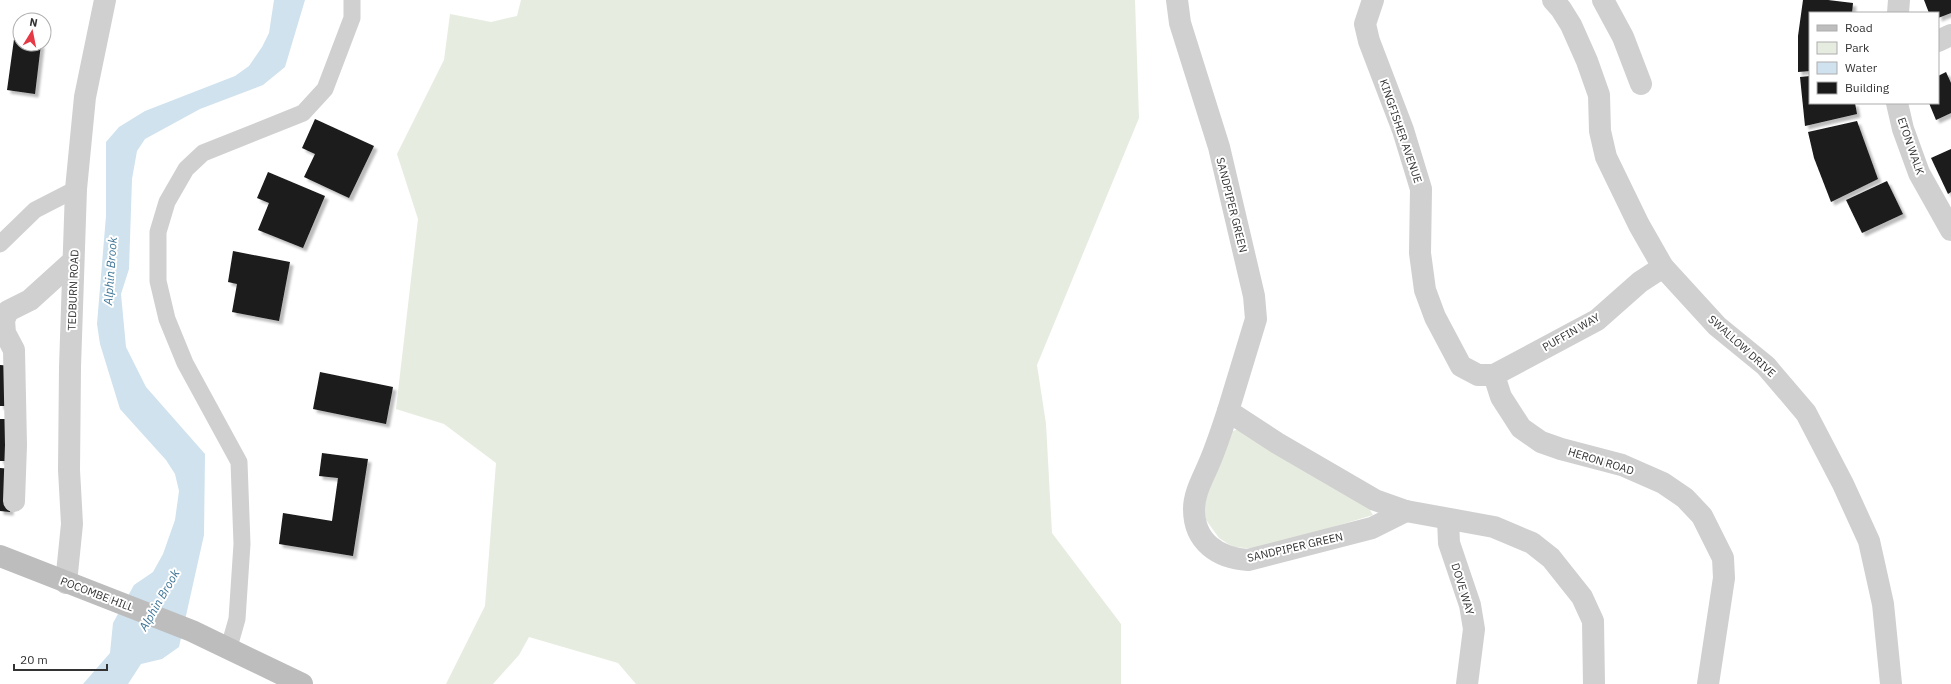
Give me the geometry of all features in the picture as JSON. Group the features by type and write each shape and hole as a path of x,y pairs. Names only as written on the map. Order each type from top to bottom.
{"main road":[{"name":"POCOMBE HILL","path":"0,556 192,631 229,647 302,684"}],"street":[{"name":"TEDBURN ROAD","path":"66,583 72,524 69,462 76,189 85,97 105,0"},
{"name":"SANDPIPER GREEN","path":"1177,0 1180,23 1219,147 1254,296 1256,319 1228,411 1197,491 1194,509 1196,524 1205,543 1218,553 1232,559 1248,560 1372,528 1406,511"},
{"name":"KINGFISHER AVENUE","path":"1373,0 1365,24 1369,41 1403,130 1421,189 1420,253 1425,290 1435,317 1461,366 1478,375 1494,375"},
{"name":"SWALLOW DRIVE","path":"1553,0 1571,25 1587,61 1599,95 1600,131 1606,157 1639,225 1663,267 1717,326 1766,366 1806,413 1843,484 1869,541 1883,604 1891,684"},
{"path":"1604,0 1623,37 1641,84"},
{"path":"1898,12 1899,0"},
{"path":"1939,41 1951,35"},
{"name":"ETON WALK","path":"1897,104 1903,129 1918,173 1951,230"},
{"path":"14,501 16,445 14,350 5,333 4,320 8,311 30,300 74,261"},
{"name":"PUFFIN WAY","path":"1494,375 1597,320 1640,282 1663,267"},
{"name":"HERON ROAD","path":"1494,375 1501,397 1521,428 1541,442 1561,449 1622,465 1663,483 1685,498 1702,516 1723,558 1724,578 1708,684"},
{"path":"1228,411 1277,443 1375,500 1406,511 1494,527 1532,544 1551,558 1582,597 1593,621 1594,684"},
{"name":"DOVE WAY","path":"1448,519 1449,543 1470,605 1474,629 1467,684"}],"lane":[{"path":"229,647 237,619 242,544 239,462 185,363 167,319 158,281 158,232 167,202 174,189 186,169 204,153 303,113 325,89 352,18 352,0"},
{"path":"0,244 35,210 76,189"}],"green space":[{"path":"521,0 1135,0 1139,118 1037,365 1046,424 1052,533 1121,624 1121,684 636,684 618,663 529,637 519,655 493,684 446,684 485,606 496,463 444,424 396,409 418,219 397,154 444,60 450,14 491,22 517,16"},
{"path":"1240,429 1367,505 1373,515 1259,549 1233,547 1219,538 1206,520 1204,509 1206,492 1229,432"}],"water":[{"name":"Alphin Brook","path":"274,0 305,0 285,67 263,85 200,109 145,139 137,151 132,179 129,269 121,294 126,347 146,387 205,454 204,535 179,647 162,659 141,664 128,684 83,684 110,653 113,623 134,585 153,572 163,554 175,520 179,491 175,474 166,460 120,409 100,344 97,324 106,216 106,142 119,127 145,111 235,76 249,66 262,47 269,33"}],"building":[{"path":"1803,0 1828,0 1853,3 1852,12 1809,12 1809,71 1798,72 1798,36"},
{"path":"1924,0 1951,0 1951,13 1939,18 1939,12 1929,12"},
{"path":"12,52 40,52 35,94 7,90"},
{"path":"1946,72 1951,83 1951,113 1936,120 1929,104 1939,104 1939,76"},
{"path":"1809,76 1809,104 1855,104 1857,114 1805,126 1800,77"},
{"path":"315,119 374,146 349,198 304,177 315,154 302,148"},
{"path":"1857,121 1878,179 1831,202 1814,158 1808,132"},
{"path":"1951,149 1951,192 1948,194 1931,158"},
{"path":"268,172 325,196 303,248 258,230 269,203 257,198"},
{"path":"1887,181 1903,214 1862,233 1846,200"},
{"path":"233,251 290,262 279,321 232,312 237,284 228,282"},
{"path":"0,365 12,366 11,406 0,406"},
{"path":"320,372 393,387 386,424 313,409"},
{"path":"0,419 11,419 9,461 0,461"},
{"path":"322,453 368,459 353,556 279,544 283,513 332,521 338,478 319,476"},
{"path":"0,468 12,469 10,512 0,511"}]}
